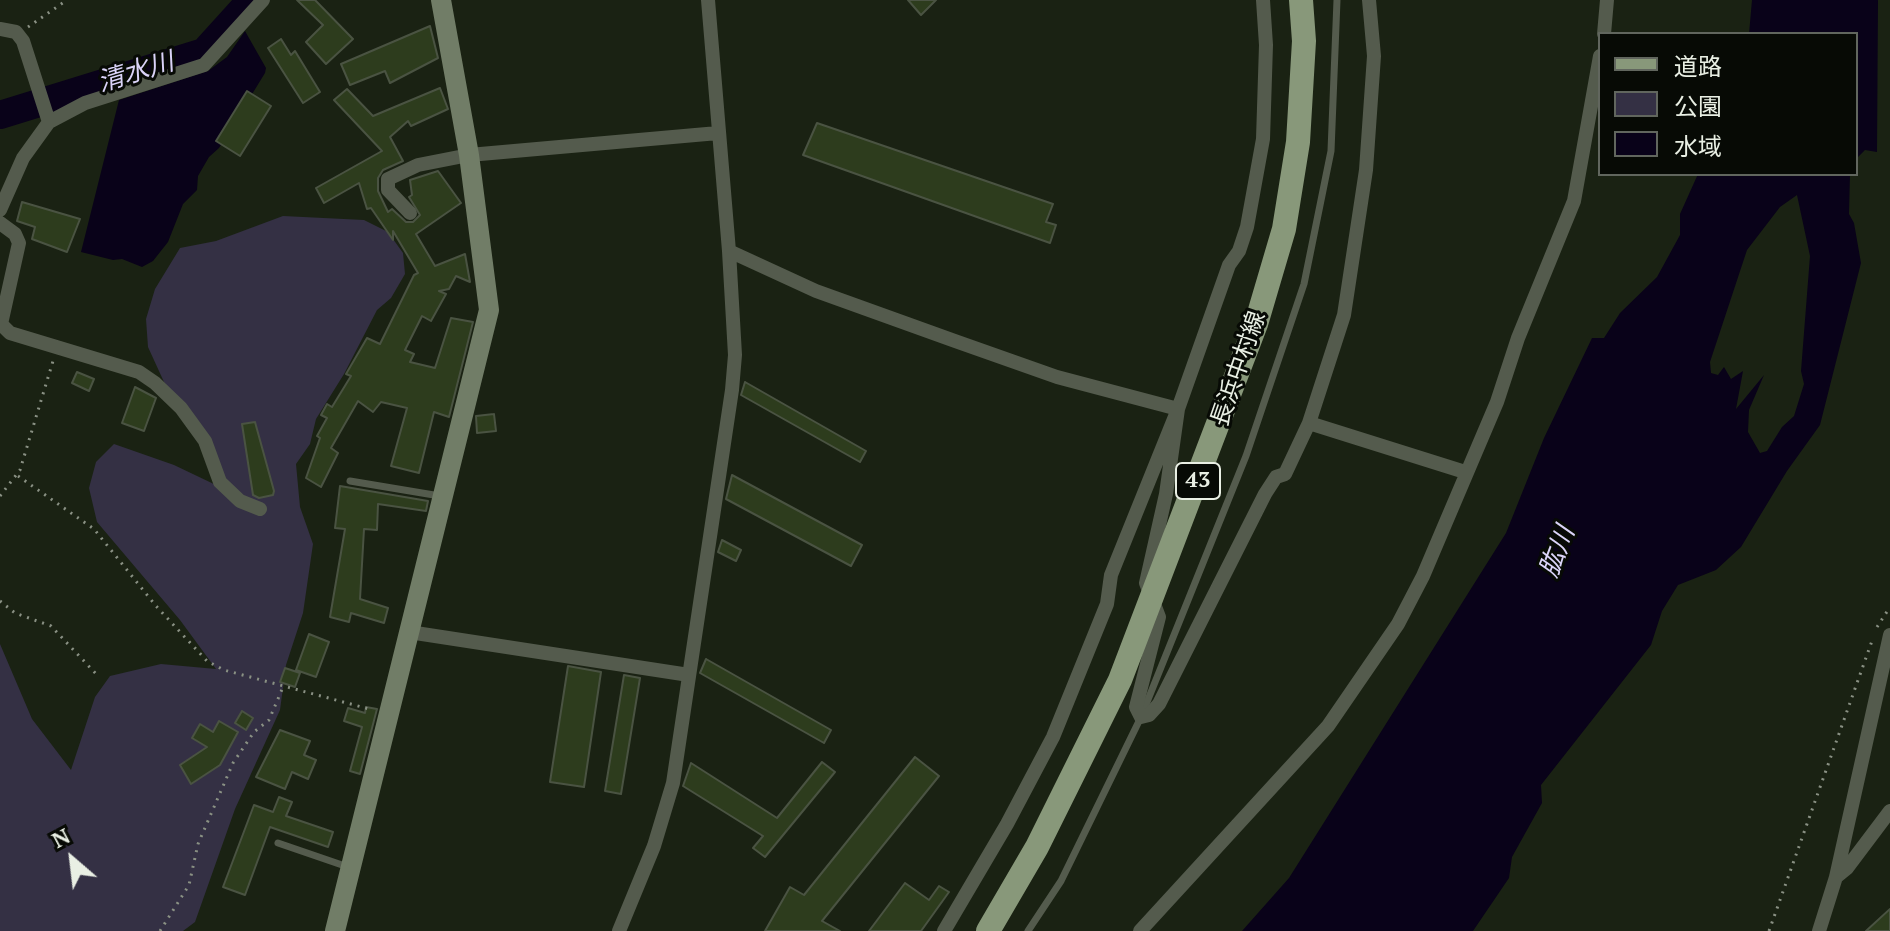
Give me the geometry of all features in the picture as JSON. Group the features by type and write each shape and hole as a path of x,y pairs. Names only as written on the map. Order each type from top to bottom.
{"main road":[{"name":"長浜中村線","path":"988,931 1037,847 1113,694 1251,339 1284,229 1298,142 1304,41 1301,0"}],"street":[{"path":"0,210 23,158 49,122 85,103 204,65 263,0"},
{"path":"335,931 489,310 469,155 441,0"},
{"path":"619,931 654,846 673,783 732,390 735,355 729,251 708,0"},
{"path":"944,931 1007,824 1053,737 1098,629 1107,604 1111,575 1178,409 1229,265 1239,251 1247,227 1263,139 1266,45 1263,0"},
{"path":"1178,409 1166,494 1146,583 1159,617 1140,683 1136,707 1141,717 1149,715 1159,704 1265,494 1276,477 1285,474 1309,423 1344,315 1366,170 1374,56 1369,0"},
{"path":"1604,32 1607,0"},
{"path":"0,29 18,34 49,122"},
{"path":"1140,931 1328,726 1398,624 1423,576 1497,402 1518,338 1574,201 1598,67"},
{"path":"410,213 388,190 388,179 418,165 469,155 718,133"},
{"path":"0,223 15,234 19,243 1,324 10,333 57,350 139,372 155,383 181,408 205,441 220,482 240,501 260,509"},
{"path":"729,251 816,291 1057,377 1178,409"},
{"path":"1309,423 1465,472"},
{"path":"409,632 689,675"},
{"path":"1819,931 1836,877 1890,635"},
{"path":"1836,877 1847,868 1890,811"}],"lane":[{"path":"1028,931 1061,881 1141,717 1246,456 1304,284 1331,151 1337,0"},
{"path":"350,481 442,496"},
{"path":"278,843 350,867"}],"path":[{"path":"18,34 67,0"},
{"path":"0,496 18,476 57,350"},
{"path":"18,476 94,529 156,606 207,661 224,670 390,714"},
{"path":"0,601 15,613 51,626 99,677"},
{"path":"1769,931 1880,619 1890,607"},
{"path":"160,931 189,885 198,844 233,763 254,732 269,720 283,687"}],"green space":[{"path":"283,216 364,220 388,232 403,253 405,274 391,298 377,310 344,374 316,419 310,444 296,464 300,507 313,544 303,613 286,665 280,710 235,809 195,922 183,931 0,931 0,644 32,719 71,770 95,697 110,676 161,664 216,669 180,620 97,522 89,488 96,462 114,444 174,465 218,486 218,460 164,382 148,347 146,319 155,289 180,248 216,241"}],"water":[{"path":"1752,0 1878,0 1877,152 1865,150 1858,157 1858,32 1749,32"},
{"path":"245,31 266,68 265,73 198,176 197,190 183,204 168,242 153,261 142,267 122,259 113,260 81,252 119,100 208,71 227,57"},
{"name":"肱川","path":"1697,176 1850,176 1849,214 1854,223 1861,263 1820,425 1787,471 1741,547 1716,570 1678,585 1662,611 1651,645 1541,785 1542,803 1512,857 1509,878 1473,931 1242,931 1289,878 1506,533 1544,438 1592,338 1604,338 1620,313 1657,277 1680,235 1680,214","holes":["1797,195 1810,256 1801,371 1804,384 1794,416 1782,427 1767,451 1760,453 1748,432 1749,410 1764,375 1736,409 1743,371 1731,379 1724,367 1718,375 1711,373 1710,362 1747,250 1780,207"]}],"building":[{"path":"297,0 315,0 353,39 326,64 306,42 323,25"},
{"path":"908,0 936,0 921,15"},
{"path":"430,26 438,58 390,83 385,71 350,85 341,64"},
{"path":"281,39 291,55 295,51 320,92 303,103 268,48"},
{"path":"440,88 448,109 411,126 408,121 390,137 403,161 383,170 378,178 378,191 388,212 392,209 406,222 413,222 420,215 409,197 412,195 410,180 438,171 461,203 416,234 435,266 465,254 470,282 456,276 449,289 439,291 446,294 431,321 422,316 405,350 414,354 410,362 435,368 451,318 473,322 449,417 434,412 419,473 391,466 407,408 381,402 373,412 358,401 331,448 338,453 321,487 306,478 320,438 317,436 327,418 321,415 327,404 332,407 351,376 346,374 367,338 380,344 414,275 418,273 393,231 393,240 371,208 367,209 359,183 324,203 316,188 382,151 334,100 347,89 373,116"},
{"path":"247,91 271,106 240,156 216,141"},
{"path":"817,123 1053,204 1046,222 1056,225 1050,243 803,155"},
{"path":"22,202 80,219 67,252 32,239 35,227 17,221"},
{"path":"77,372 94,379 89,391 72,383"},
{"path":"745,382 866,451 860,462 741,395"},
{"path":"135,387 156,398 144,431 122,423"},
{"path":"494,414 496,431 477,433 476,416"},
{"path":"255,422 274,491 273,495 259,498 253,495 242,424"},
{"path":"732,475 862,545 851,566 726,499"},
{"path":"340,486 428,501 426,511 378,504 377,530 364,529 360,599 388,608 384,623 351,613 349,622 330,617 345,529 335,528"},
{"path":"722,540 741,550 736,561 718,552"},
{"path":"309,634 329,642 316,677 296,670"},
{"path":"706,659 831,730 824,743 700,673"},
{"path":"568,666 601,672 584,787 550,782"},
{"path":"285,668 300,673 295,687 280,682"},
{"path":"624,675 640,678 621,794 605,791"},
{"path":"366,707 377,709 360,774 350,771 362,727 344,721 348,708 365,713"},
{"path":"242,711 253,718 246,730 235,723"},
{"path":"219,721 238,732 220,765 191,784 180,765 207,747 192,738 200,724 213,732"},
{"path":"280,730 310,741 304,755 316,760 308,779 292,772 285,789 256,777"},
{"path":"915,757 939,776 822,921 840,931 765,931 790,887 804,895"},
{"path":"822,762 835,772 765,857 753,848 763,836 683,786 691,763 777,818"},
{"path":"279,797 292,802 286,816 333,832 328,847 270,827 245,895 223,887 254,805 273,812"},
{"path":"905,883 929,900 939,886 949,892 921,931 869,931"},
{"path":"1890,909 1890,931 1866,931"}],"waterway":[{"name":"清水川","path":"0,115 204,52 251,0"}]}
